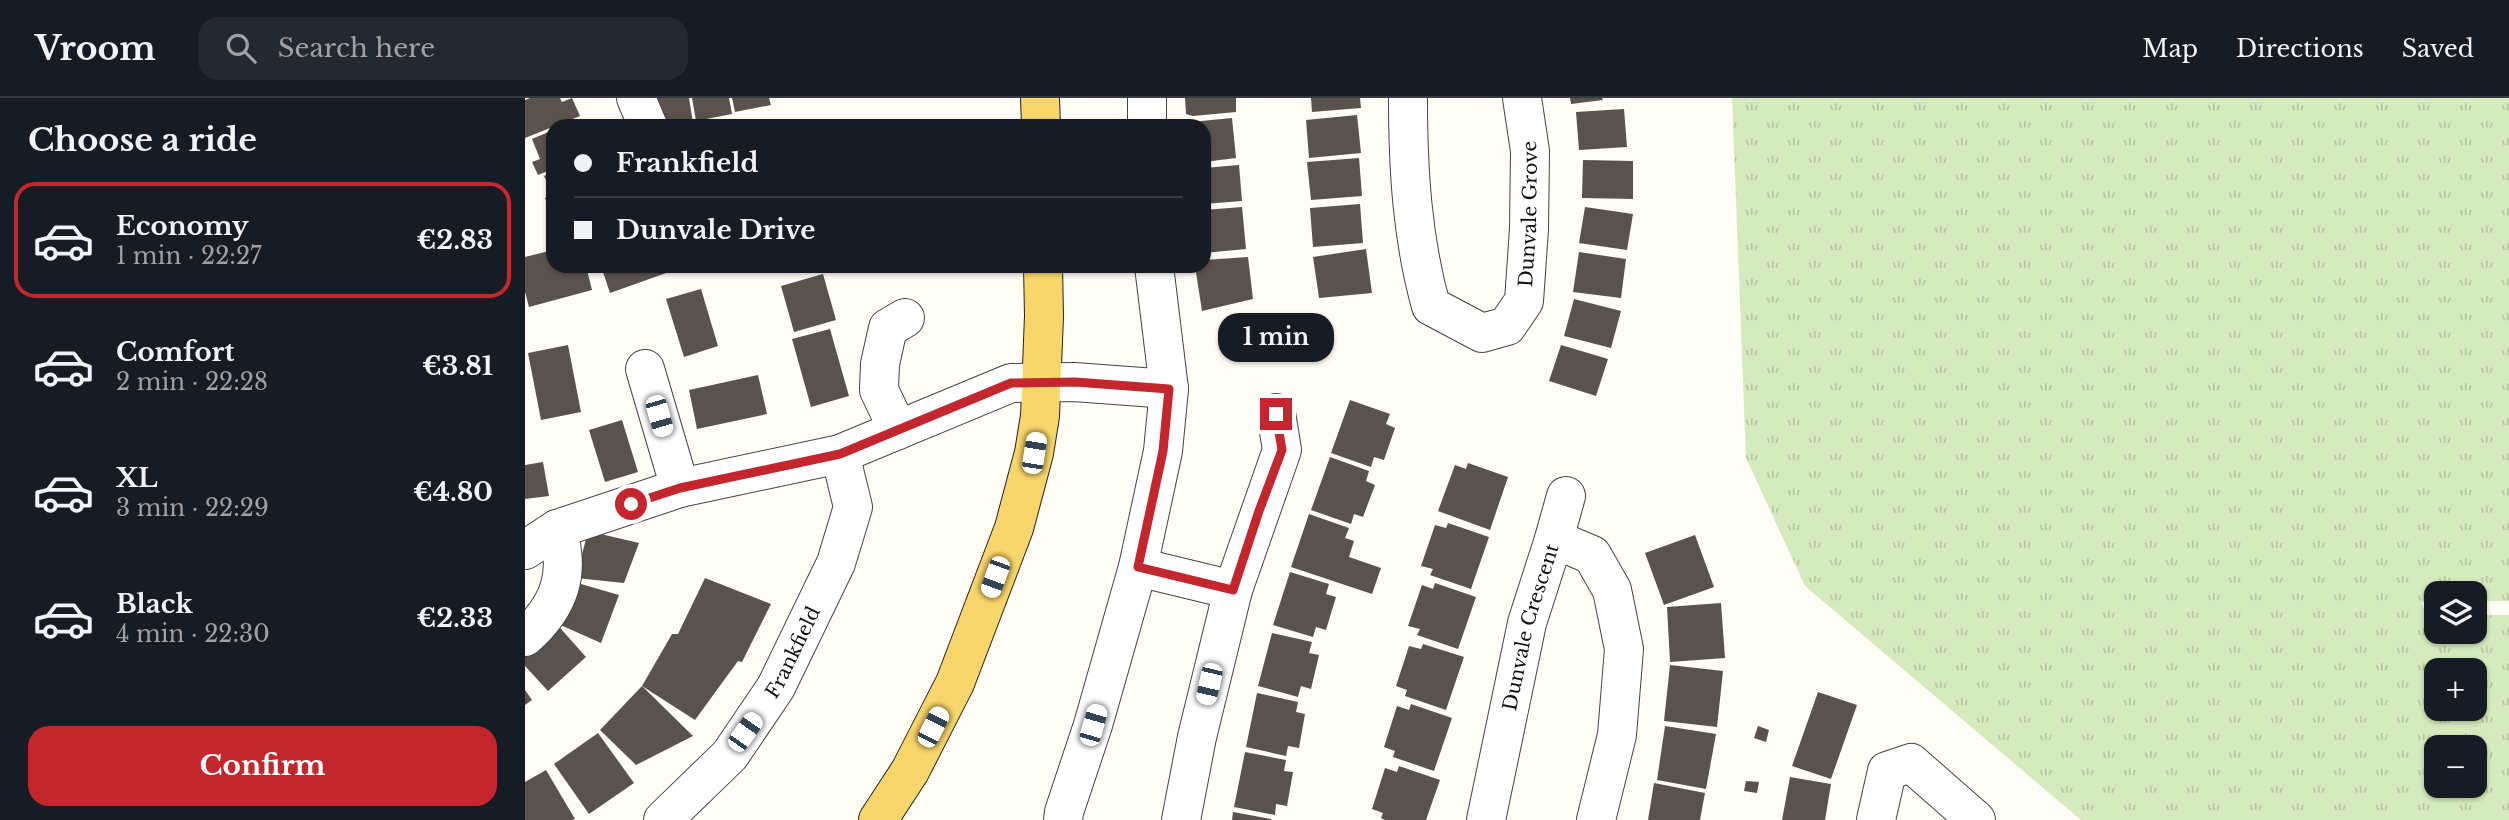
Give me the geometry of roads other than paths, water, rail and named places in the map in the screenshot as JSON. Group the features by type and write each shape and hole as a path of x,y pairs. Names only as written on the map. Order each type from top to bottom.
{"main road":[{"path":"1040,98 1041,119"},
{"path":"878,820 910,771 955,682 1014,528 1034,453 1042,382 1043,273"}],"street":[{"path":"636,98 645,119"},
{"path":"1147,98 1147,119"},
{"name":"Dunvale Grove","path":"1408,98 1408,163 1420,266 1431,306 1482,333 1507,326 1524,301 1529,229 1530,151 1522,98"},
{"path":"1063,820 1063,812 1093,725 1138,567 1163,451 1169,389 1155,273"},
{"path":"898,430 879,390 888,328 905,318"},
{"path":"645,369 680,488"},
{"path":"525,550 557,528 680,488 840,454 1011,383 1075,382 1169,389"},
{"path":"1181,820 1196,737 1233,590 1282,450 1276,414"},
{"name":"Frankfield","path":"663,820 730,755 776,687 836,563 853,507 840,454"},
{"path":"1553,539 1566,496"},
{"path":"525,636 543,621 557,598 564,551 557,528"},
{"name":"Dunvale Crescent","path":"1486,820 1527,623 1553,539 1592,555 1612,590 1624,649 1617,735 1596,820"},
{"path":"1138,567 1233,590"},
{"path":"1876,820 1887,771 1912,762 1976,820"}]}
